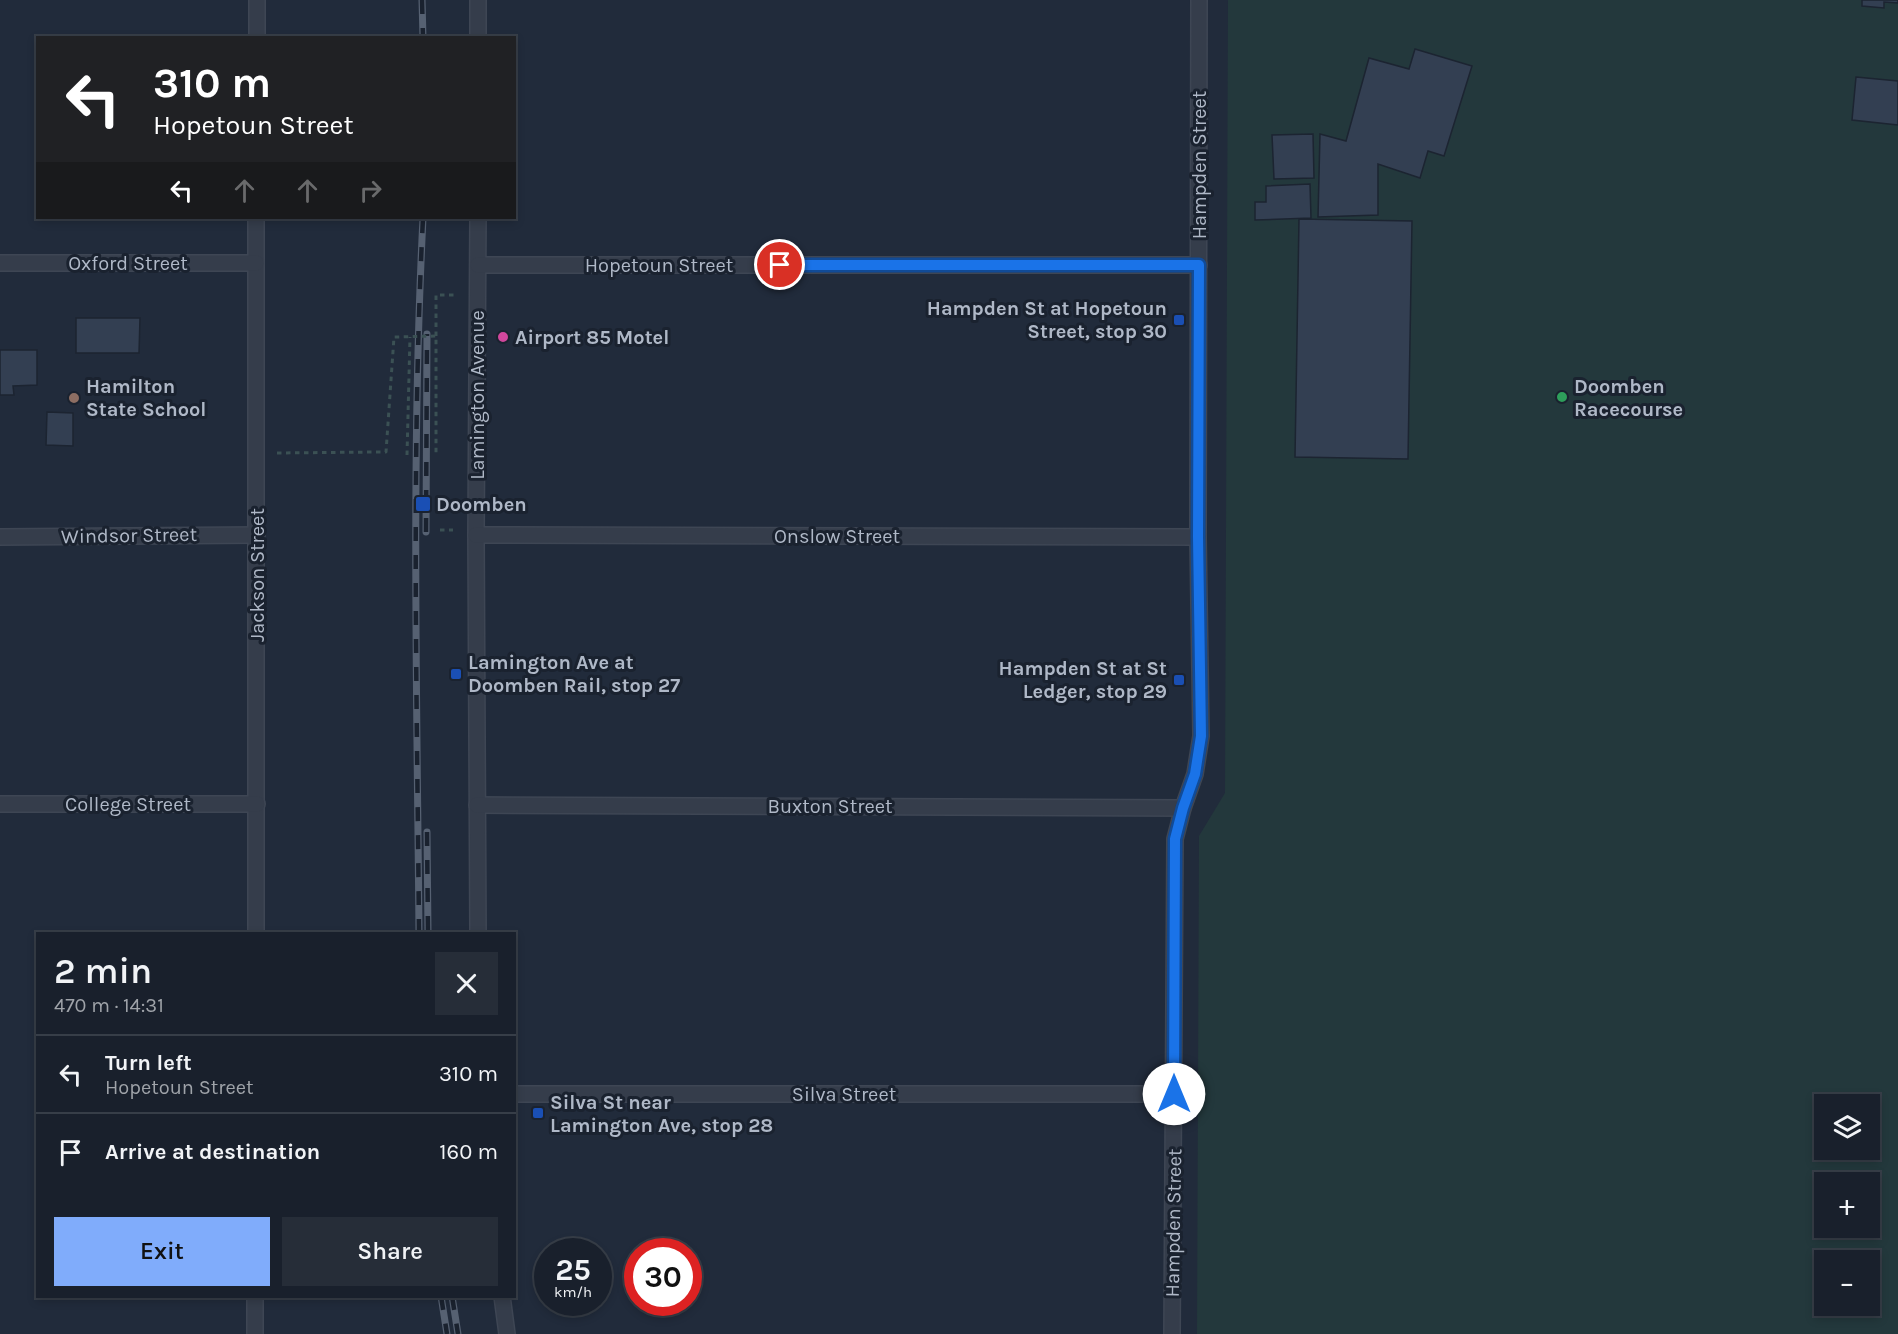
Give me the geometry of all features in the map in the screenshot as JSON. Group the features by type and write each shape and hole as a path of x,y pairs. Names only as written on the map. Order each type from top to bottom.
{"street":[{"path":"257,0 257,36"},
{"path":"477,0 478,36"},
{"name":"Hampden Street","path":"1172,1334 1175,839 1195,774 1201,736 1198,537 1199,0"},
{"name":"Jackson Street","path":"256,219 256,932"},
{"name":"Lamington Avenue","path":"478,219 476,535 478,932"},
{"name":"Oxford Street","path":"0,263 256,263"},
{"name":"Hopetoun Street","path":"478,265 1199,265"},
{"name":"Windsor Street","path":"0,537 257,534"},
{"name":"Onslow Street","path":"476,535 1198,537"},
{"name":"College Street","path":"0,804 257,804"},
{"name":"Buxton Street","path":"477,805 1183,808"},
{"name":"Silva Street","path":"516,1094 1174,1094"},
{"path":"255,1298 255,1334"},
{"path":"501,1298 507,1334"}],"path":[{"path":"436,454 436,295 454,295"},
{"path":"277,453 386,452 394,337 436,336"},
{"path":"408,455 410,337"},
{"path":"440,530 453,530"}],"green space":[{"name":"Doomben Racecourse","path":"1228,0 1898,0 1898,1334 1197,1334 1199,836 1225,793"}],"building":[{"path":"1862,0 1898,0 1898,3 1884,2 1884,8 1862,6"},
{"path":"1415,49 1472,66 1444,156 1428,151 1420,178 1378,164 1378,215 1318,217 1320,134 1346,141 1369,58 1409,69"},
{"path":"1856,77 1898,81 1898,125 1852,120"},
{"path":"1313,134 1314,178 1274,179 1272,135"},
{"path":"1310,184 1311,218 1255,220 1255,202 1266,202 1266,186"},
{"path":"1299,219 1412,221 1408,459 1295,457"},
{"path":"76,318 140,318 139,353 76,353"},
{"path":"0,350 37,350 37,385 13,386 14,395 0,395"},
{"path":"47,412 73,413 73,446 46,445"}],"railway":[{"path":"422,0 423,36"},
{"path":"419,932 416,486 423,219"},
{"path":"426,532 427,334"},
{"path":"427,832 428,932"},
{"path":"441,1298 447,1334"},
{"path":"452,1298 458,1334"}],"place":[{"name":"Hampden St at Hopetoun Street, stop 30","path":"1179,320"},
{"name":"Airport 85 Motel","path":"503,337"},
{"name":"Doomben Racecourse","path":"1562,397"},
{"name":"Hamilton State School","path":"74,398"},
{"name":"Doomben","path":"423,504"},
{"name":"Lamington Ave at Doomben Rail, stop 27","path":"456,674"},
{"name":"Hampden St at St Ledger, stop 29","path":"1179,680"},
{"name":"Silva St near Lamington Ave, stop 28","path":"538,1113"}],"route":[{"path":"780,265 1199,265 1198,537 1201,736 1195,774 1175,839 1174,1094"}]}
